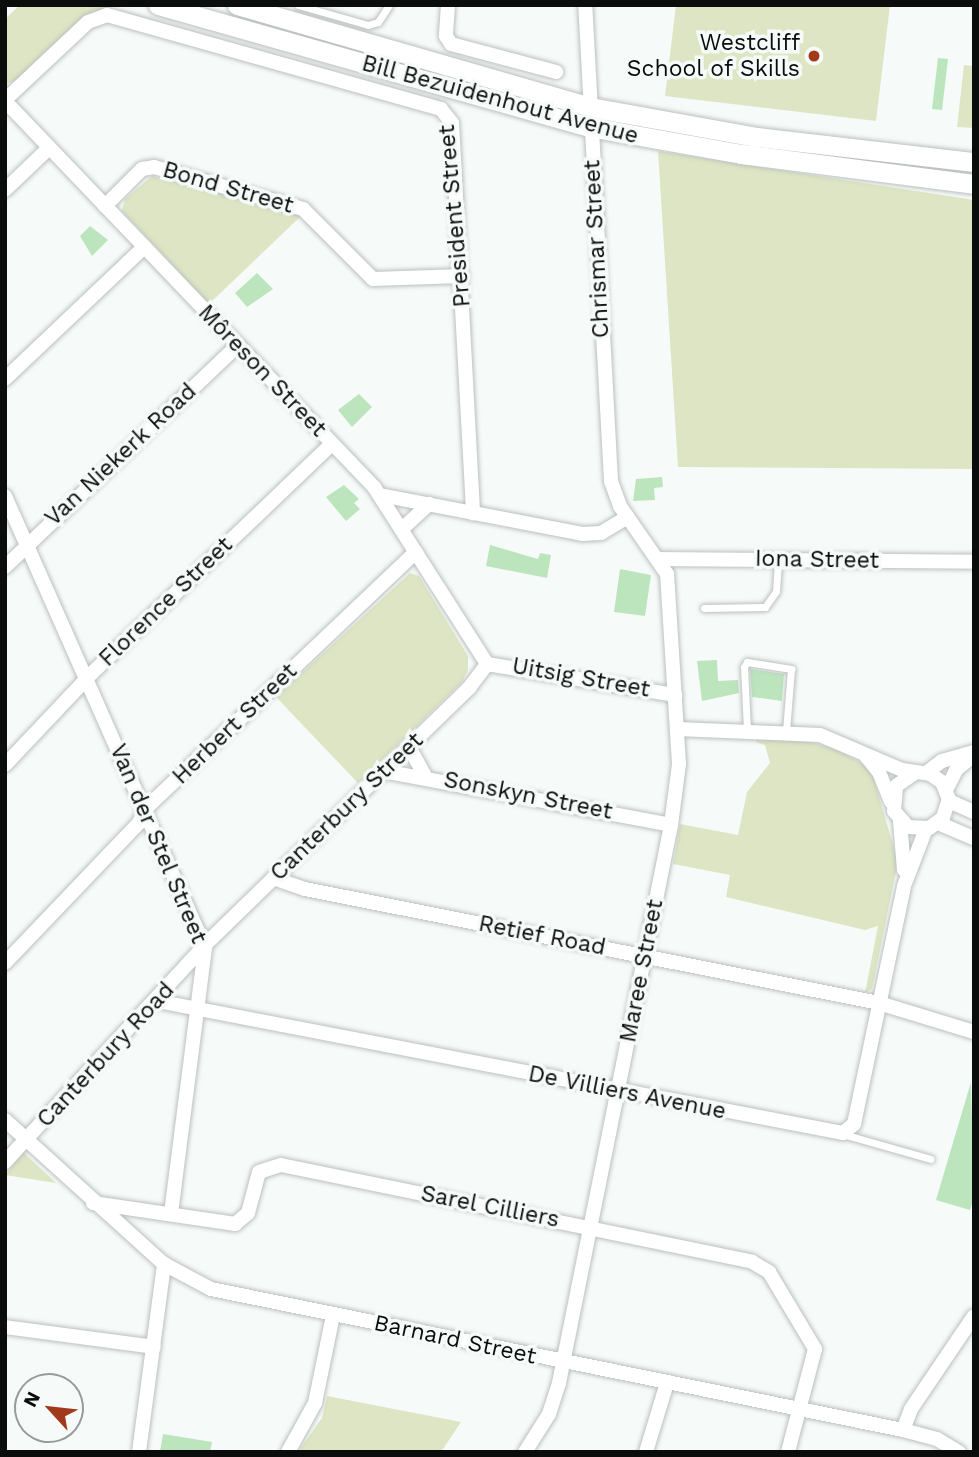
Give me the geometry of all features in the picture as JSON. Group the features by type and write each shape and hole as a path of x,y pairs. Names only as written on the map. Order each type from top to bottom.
{"main road":[{"name":"Bill Bezuidenhout Avenue","path":"158,5 590,127 789,162 974,184"},
{"name":"Bill Bezuidenhout Avenue","path":"237,5 590,107 757,137 974,162"}],"street":[{"path":"448,5 446,36 455,45 556,72"},
{"name":"Chrismar Street","path":"586,5 590,127 614,492"},
{"name":"President Street","path":"5,101 85,25 107,15 434,106 452,123 473,513"},
{"name":"Môreson Street","path":"5,101 380,495 487,664"},
{"path":"5,190 49,148"},
{"name":"Bond Street","path":"105,206 150,166 303,209 373,279 462,276"},
{"path":"5,379 144,247"},
{"name":"Van Niekerk Road","path":"5,567 26,544 238,345"},
{"name":"Florence Street","path":"5,765 86,680 331,444"},
{"name":"Maree Street","path":"525,1452 553,1406 564,1362 671,825 678,777 678,729 669,589 660,558 628,517 614,492"},
{"path":"380,495 587,534 605,531 628,517"},
{"name":"Van der Stel Street","path":"5,496 205,948 200,1007 171,1213"},
{"path":"402,529 429,504"},
{"name":"Herbert Street","path":"5,963 139,823 145,809 416,552"},
{"name":"Iona Street","path":"660,558 974,562"},
{"name":"Uitsig Street","path":"487,664 675,695"},
{"name":"Canterbury Street","path":"205,948 403,752 487,664"},
{"path":"678,729 786,731 827,737 919,773 974,812"},
{"path":"861,751 879,772 900,821 904,886"},
{"path":"403,752 425,776"},
{"path":"892,803 897,785 942,761 974,753"},
{"path":"843,1133 854,1124 904,886 948,795 956,770 974,753"},
{"name":"Sonskyn Street","path":"383,771 425,776 671,825"},
{"path":"900,821 932,826 974,838"},
{"name":"Retief Road","path":"273,878 305,889 879,1003 974,1032"},
{"name":"Canterbury Road","path":"5,1162 205,948"},
{"name":"De Villiers Avenue","path":"157,1001 200,1007 843,1133"},
{"name":"Barnard Street","path":"5,1120 93,1203 164,1264 211,1289 903,1430 937,1439 959,1452"},
{"name":"Sarel Cilliers","path":"93,1203 235,1224 248,1213 259,1172 281,1165 752,1262 769,1272 815,1349 788,1452"},
{"path":"130,1235 144,1209"},
{"path":"139,1452 164,1264"},
{"path":"288,1452 315,1403 333,1315"},
{"path":"903,1430 911,1409 974,1317"},
{"path":"5,1327 154,1347"},
{"path":"646,1452 667,1383"}],"lane":[{"path":"298,5 368,25 378,22 389,5"},
{"path":"704,608 765,607 776,591 778,559"},
{"path":"747,730 744,667 747,662 791,669 786,731"},
{"path":"843,1133 931,1159"}],"green space":[{"path":"20,5 107,5 107,9 84,17 16,81 5,84 5,19"},
{"path":"676,5 890,5 876,121 665,96"},
{"path":"964,65 974,66 974,128 957,127"},
{"path":"658,151 974,200 974,469 678,467"},
{"path":"152,176 301,216 209,304 122,211 125,199"},
{"path":"410,573 419,576 468,656 468,670 462,682 358,783 276,697"},
{"path":"757,735 804,740 838,750 866,766 873,776 898,862 872,989 865,993 878,926 865,930 726,897 730,875 673,864 680,824 738,835 747,792 770,763 765,745 756,742"},
{"path":"23,1152 56,1183 5,1175"},
{"path":"327,1396 461,1422 441,1452 305,1452 300,1449 322,1418"}],"building":[{"path":"938,58 948,59 942,110 932,109"},
{"path":"90,226 108,240 92,256 80,236"},
{"path":"257,273 273,289 247,307 235,293"},
{"path":"359,394 372,407 352,427 338,410"},
{"path":"662,477 663,487 654,488 655,500 633,501 636,479"},
{"path":"344,485 359,499 354,503 360,509 346,521 326,497"},
{"path":"490,545 538,559 540,553 551,555 547,578 486,566"},
{"path":"620,569 651,575 645,616 614,612"},
{"path":"717,660 718,681 738,680 739,693 702,701 697,661"},
{"path":"750,669 784,674 782,701 752,697"},
{"path":"971,1082 974,1199 970,1210 936,1200"},
{"path":"163,1434 212,1442 210,1452 160,1452"}],"place":[{"name":"Westcliff School of Skills","path":"814,56"}]}
